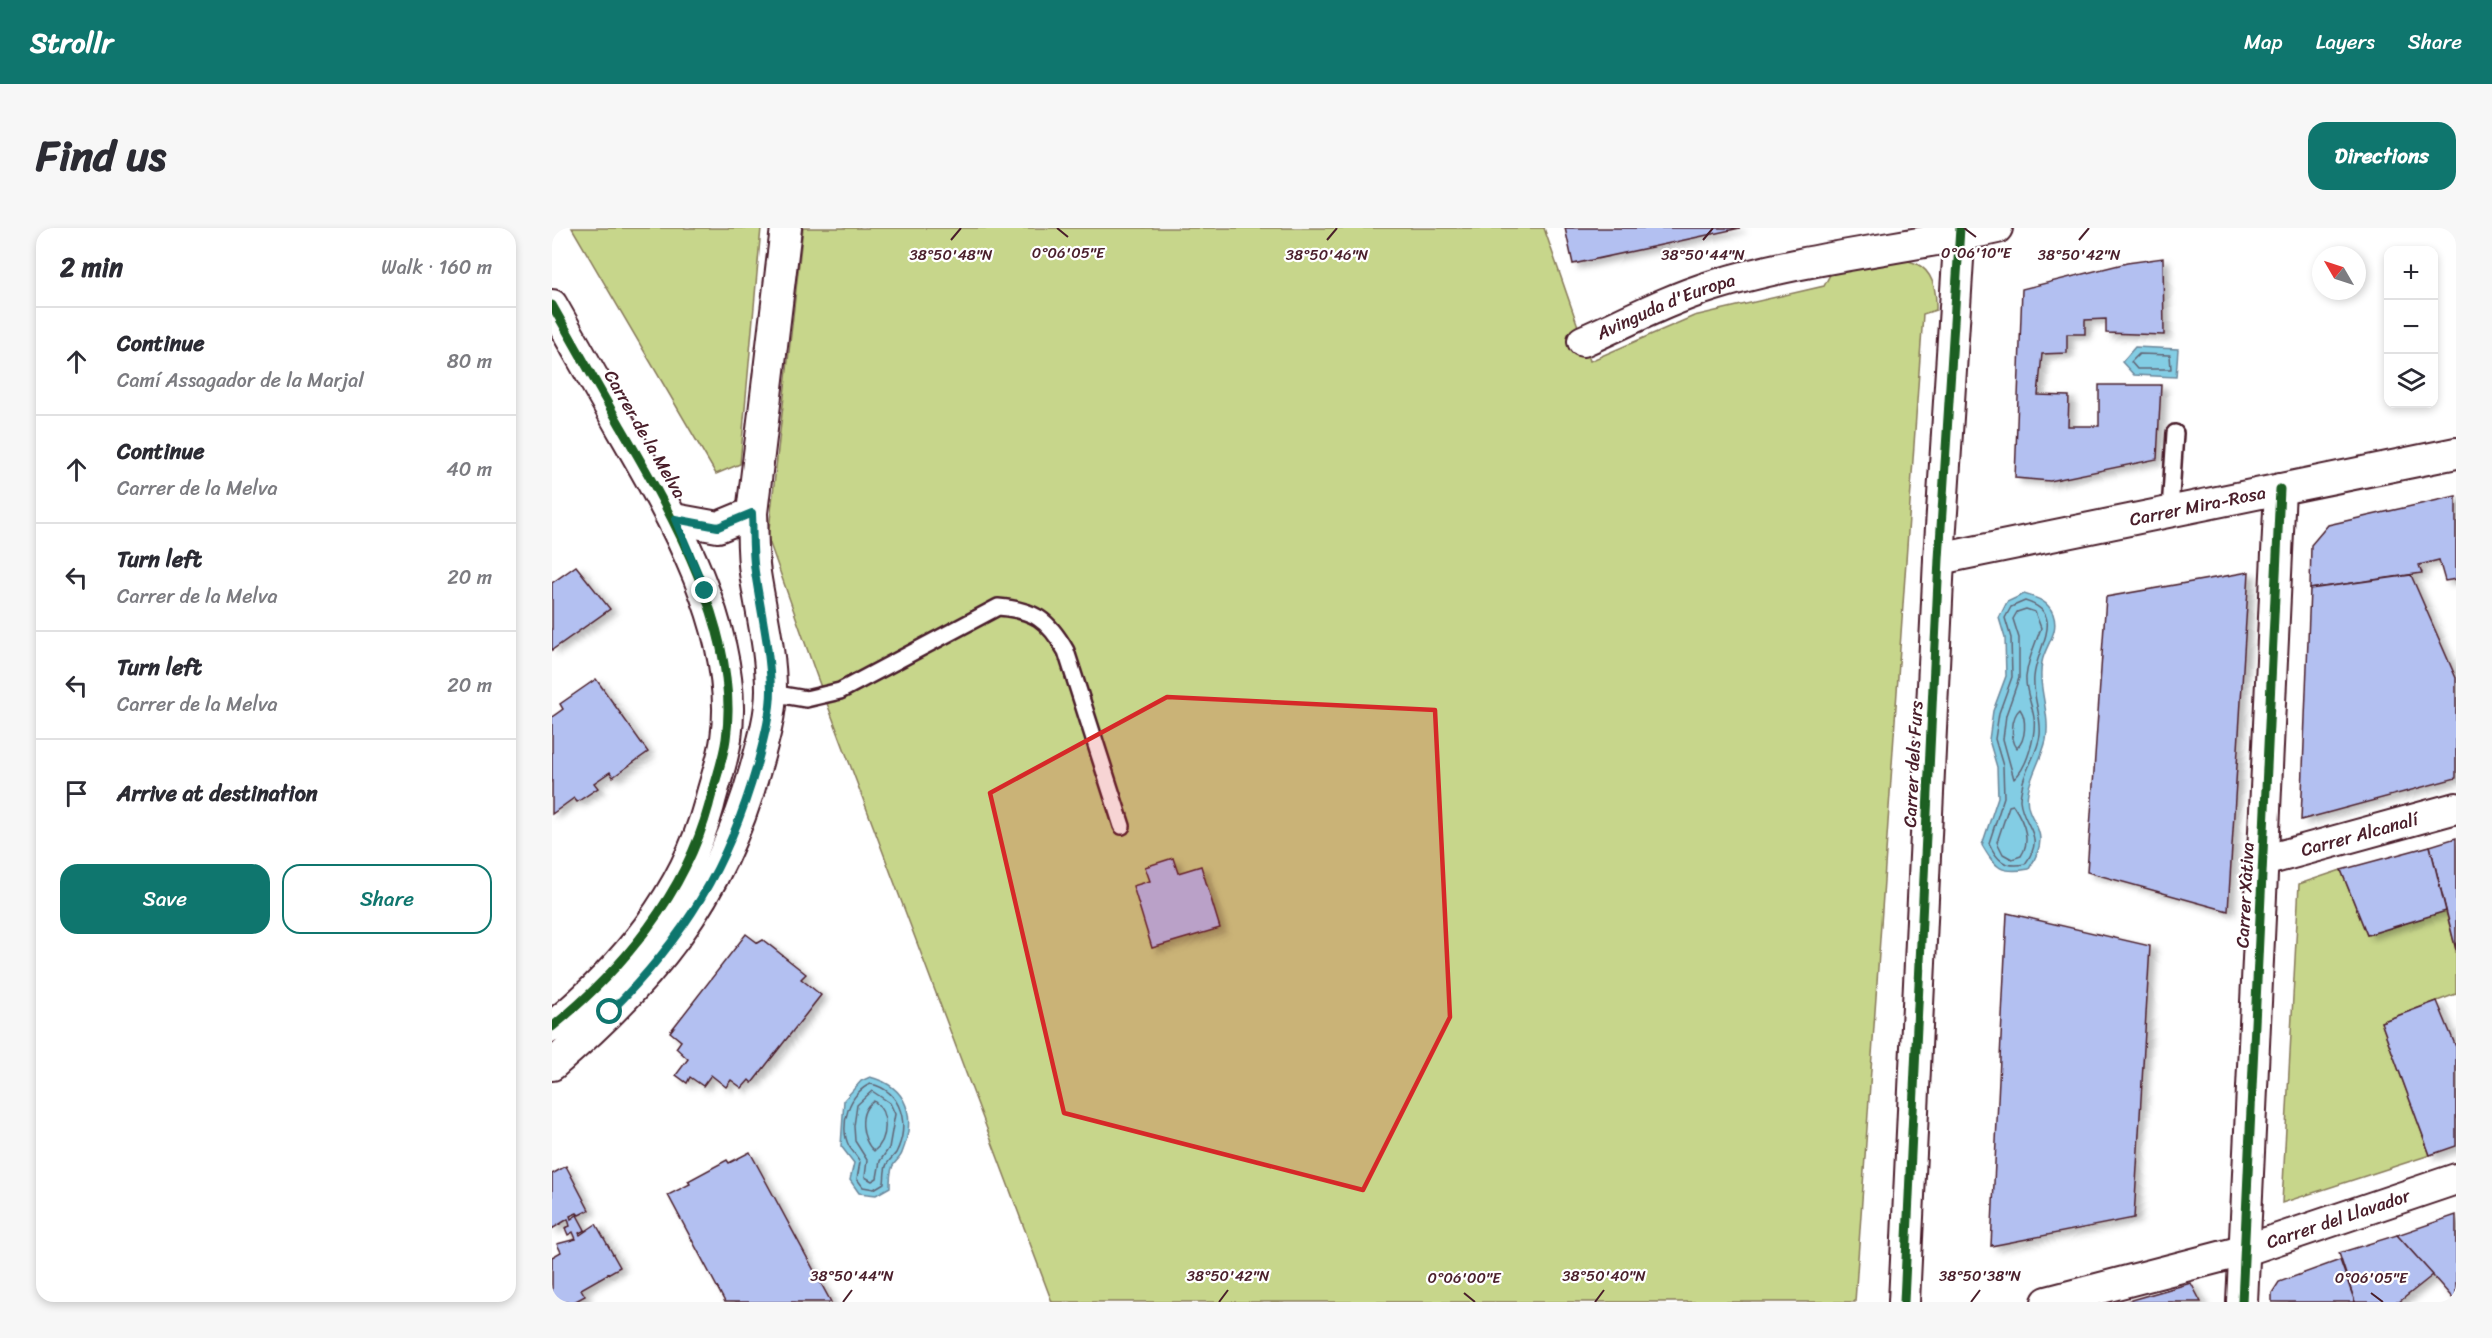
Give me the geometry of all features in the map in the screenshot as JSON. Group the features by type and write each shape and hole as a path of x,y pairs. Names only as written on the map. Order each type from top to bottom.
{"street":[{"path":"552,1065 638,984 677,935 718,872 745,806 761,750 771,693 770,662 755,570 752,513 786,228"},
{"name":"Avinguda d'Europa","path":"1583,341 1650,309 1714,286 1819,260 1960,232 1997,228"},
{"name":"Carrer dels Furs","path":"1904,1302 1939,559 1960,232"},
{"name":"Carrer de la Melva","path":"552,305 675,519 705,591 723,664 726,739 693,854 676,884 630,953 602,983 552,1027"},
{"name":"Carrer Mira-Rosa","path":"1939,559 2456,453"},
{"name":"Carrer Xàtiva","path":"2242,1302 2280,489"},
{"name":"Carrer de la Melva","path":"675,519 718,527 752,513"},
{"name":"Carrer Alcanalí","path":"2263,861 2456,808"},
{"name":"Carrer del Llavador","path":"2047,1302 2243,1251 2456,1179"}],"lane":[{"path":"2170,511 2175,433"},
{"path":"771,693 806,699 840,691 998,607 1023,609 1053,628 1066,651 1122,826"}],"highlighted area":[{"path":"1167,697 1435,710 1450,1017 1363,1190 1064,1113 990,793"}],"green space":[{"path":"572,228 761,228 740,464 716,474"},
{"path":"803,228 1544,228 1590,361 1694,316 1824,286 1832,271 1885,260 1902,260 1916,264 1927,272 1934,287 1936,310 1923,314 1855,1302 1052,1302 816,674 768,538"},
{"path":"2341,870 2367,935 2446,911 2456,950 2456,994 2381,1022 2430,1155 2282,1203 2299,884"}],"water":[{"path":"2135,347 2178,349 2176,377 2134,375 2122,362"},
{"path":"2024,594 2048,606 2053,614 2055,627 2042,662 2041,672 2047,720 2046,740 2028,792 2027,803 2037,826 2040,843 2029,869 2012,871 2000,868 1991,860 1982,845 1998,797 1997,767 1989,740 1993,711 2006,676 2005,638 1999,618 2007,602"},
{"path":"870,1077 893,1088 901,1096 908,1116 906,1140 901,1155 893,1166 890,1187 876,1195 859,1193 850,1180 854,1163 841,1146 844,1100 861,1081"}],"building":[{"path":"1565,228 1740,228 1573,264"},
{"path":"2163,258 2164,335 2106,333 2106,319 2085,320 2085,334 2067,334 2067,353 2042,354 2038,395 2069,396 2068,426 2099,426 2099,385 2161,385 2157,459 2050,481 2015,478 2022,289 2127,263"},
{"path":"2456,496 2456,579 2445,581 2439,560 2419,565 2422,573 2310,589 2311,545 2328,525"},
{"path":"576,566 610,609 552,650 552,583"},
{"path":"2249,572 2228,911 2087,872 2106,597"},
{"path":"2411,575 2456,678 2456,778 2301,820 2310,589"},
{"path":"596,679 648,752 613,777 610,772 594,783 598,788 577,802 574,798 552,814 552,717 563,709 560,704"},
{"path":"2456,838 2456,950 2430,846"},
{"path":"2430,846 2446,911 2367,935 2341,870"},
{"path":"1173,858 1178,873 1201,866 1220,928 1152,948 1133,886 1150,881 1145,867"},
{"path":"2007,913 2150,946 2134,1218 1991,1246"},
{"path":"746,934 758,943 763,940 806,974 801,979 821,995 752,1083 749,1080 742,1088 731,1080 726,1087 711,1075 703,1086 690,1077 687,1083 676,1075 688,1059 676,1048 681,1041 670,1032"},
{"path":"2437,1001 2456,1047 2456,1146 2430,1155 2381,1022"},
{"path":"750,1152 831,1302 725,1302 668,1195 690,1184 688,1181 727,1160 729,1163"},
{"path":"566,1166 589,1210 570,1216 571,1219 577,1215 585,1230 579,1233 580,1235 596,1224 620,1267 581,1289 585,1296 574,1302 552,1302 552,1257 561,1252 557,1244 576,1239 573,1232 568,1235 565,1228 570,1226 568,1219 552,1229 552,1174"},
{"path":"2456,1215 2456,1302 2397,1235"},
{"path":"2397,1235 2433,1275 2399,1302 2355,1302 2339,1253"},
{"path":"2340,1260 2355,1302 2272,1302 2272,1293 2279,1282"},
{"path":"2191,1283 2201,1302 2124,1302"}],"cycle path":[{"path":"1904,1302 1939,559 1960,228"},
{"path":"552,305 641,461 681,537 713,617 723,658 728,699 723,756 698,838 684,869 648,928 627,955 552,1027"},
{"path":"2242,1302 2280,489"}],"route":[{"path":"610,1012 665,952 700,903 718,872 745,806 761,750 771,693 770,662 755,570 752,513 718,527 675,519 705,591"}]}
